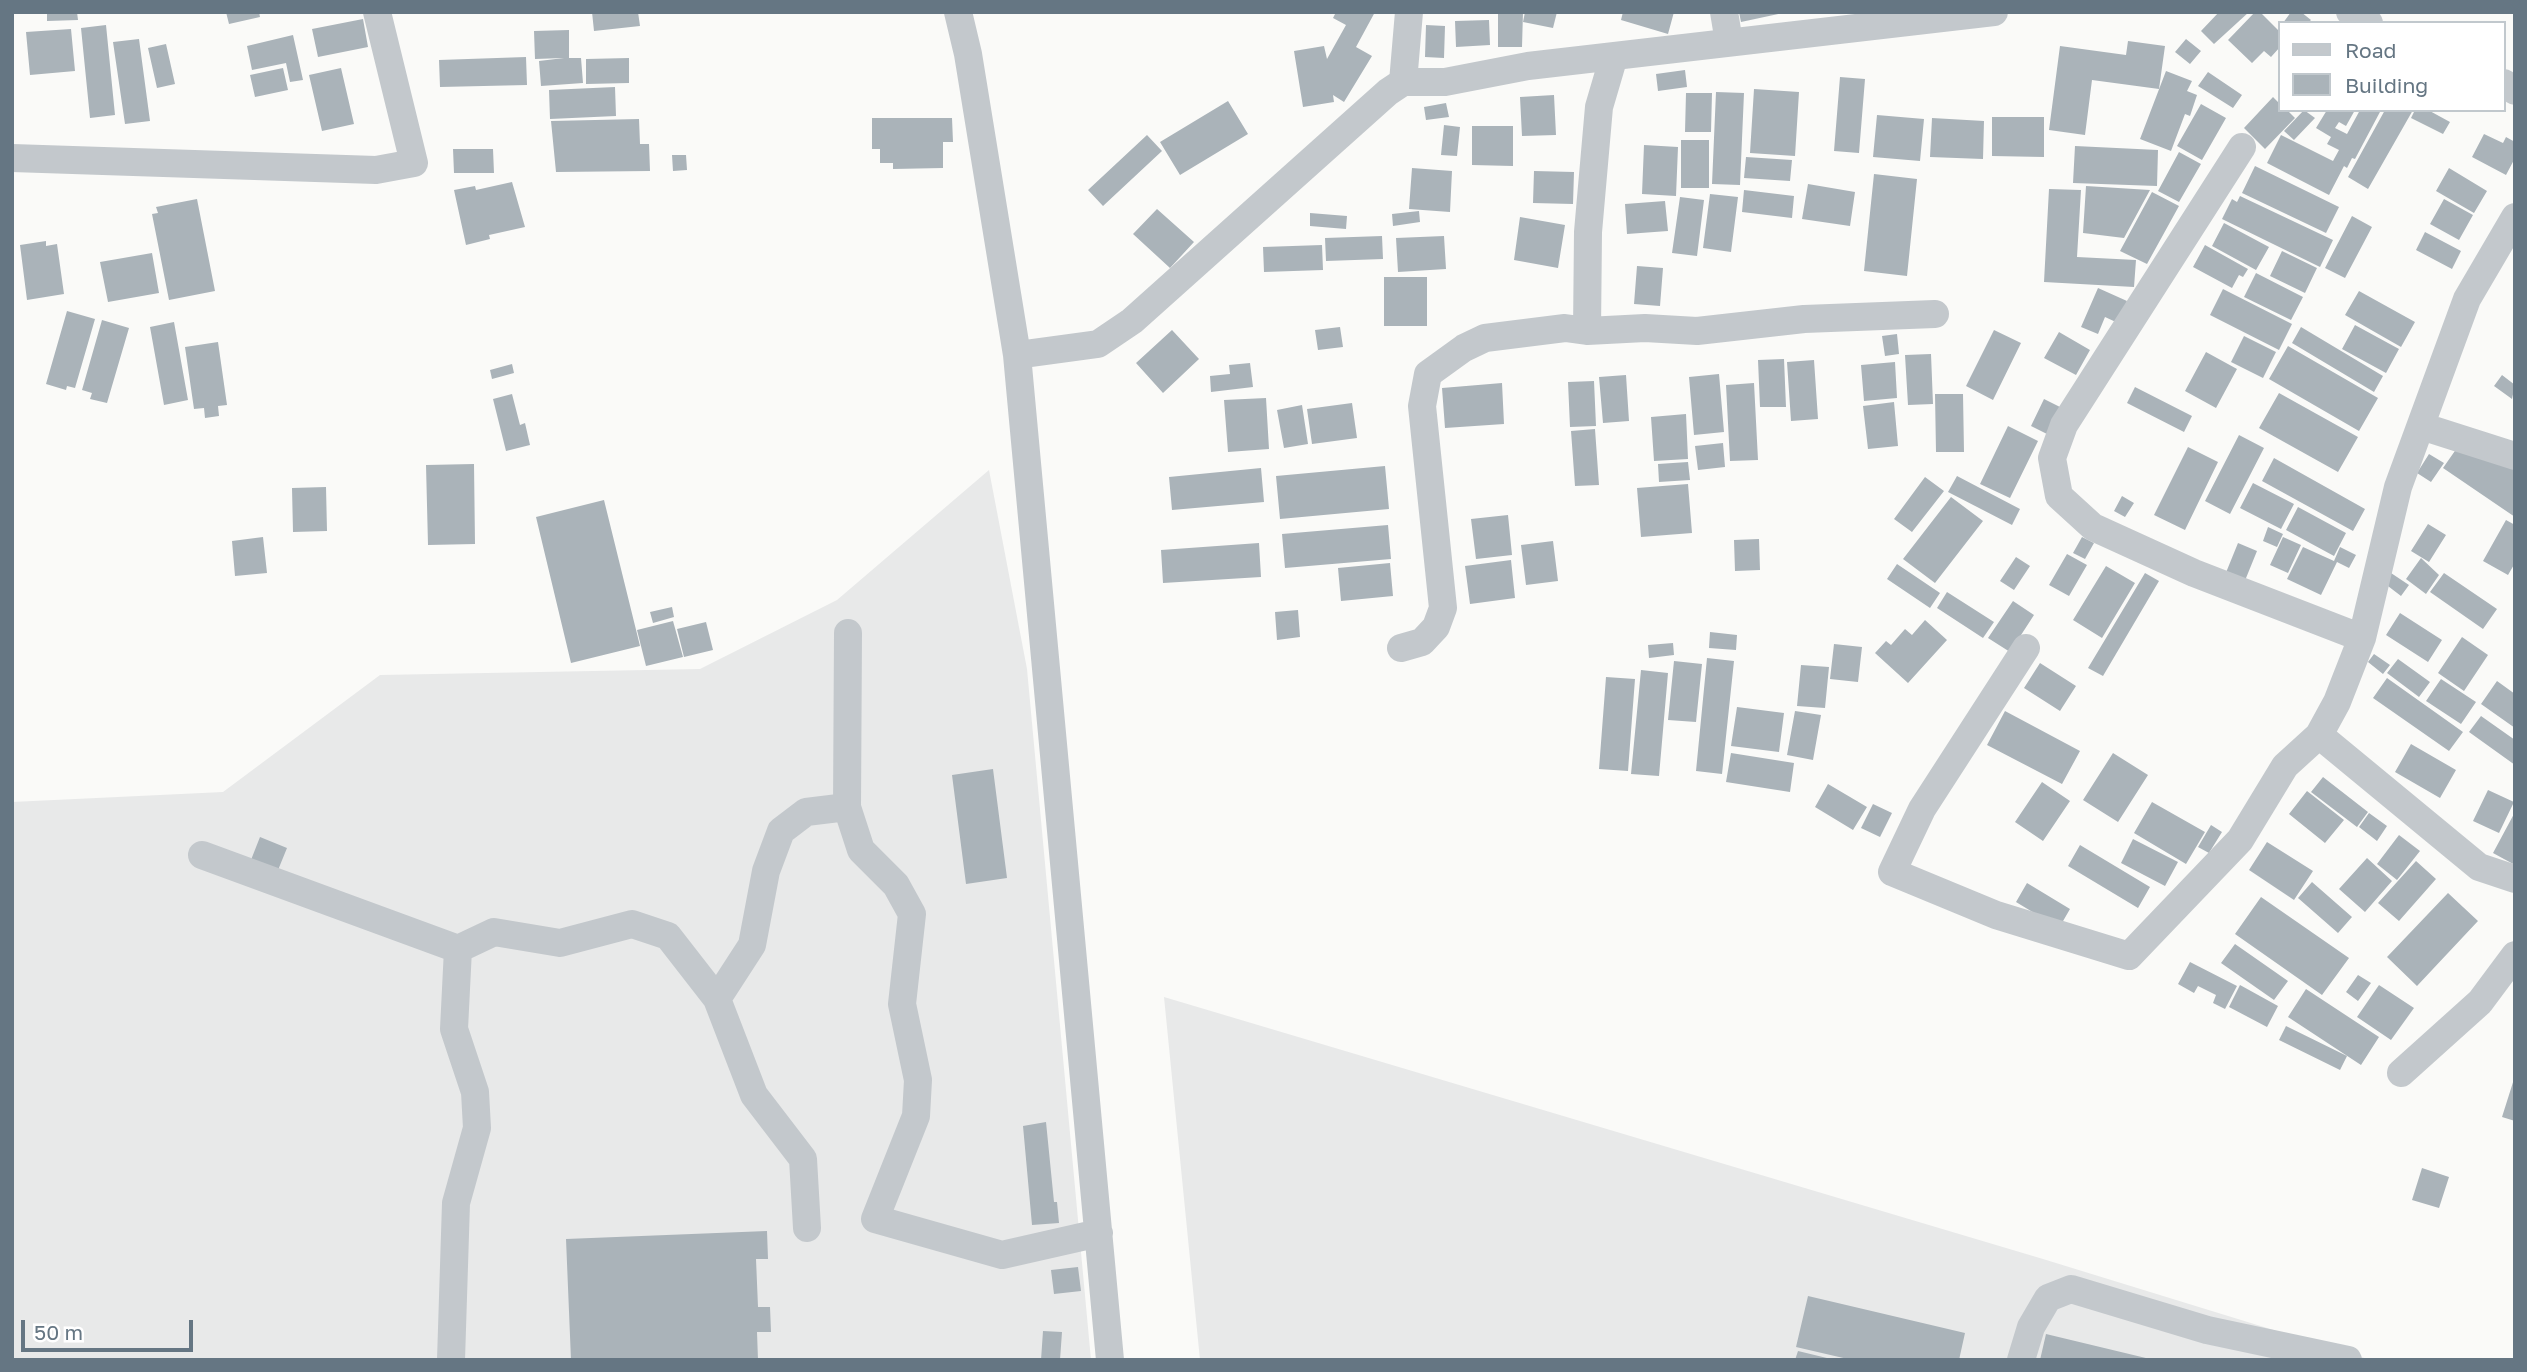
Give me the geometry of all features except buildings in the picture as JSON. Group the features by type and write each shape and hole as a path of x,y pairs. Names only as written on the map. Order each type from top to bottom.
{"street":[{"path":"12,158 376,170 414,163 377,12"},
{"path":"958,12 968,54 1017,355 1111,1360"},
{"path":"1403,82 1409,12"},
{"path":"1724,12 1729,42"},
{"path":"1017,355 1098,344 1132,321 1378,101 1403,82 1445,82 1478,73 1994,12"},
{"path":"2350,12 2366,21"},
{"path":"1587,331 1588,232 1599,107 1615,56"},
{"path":"2242,147 2064,425 2052,458 2059,496 2093,527 2194,573 2362,638"},
{"path":"2026,648 1922,809 1892,872 1996,915 2129,956 2240,840 2285,766 2319,735 2337,702 2362,638 2398,487 2467,299 2515,217"},
{"path":"1401,648 1422,642 1436,627 1443,608 1422,406 1428,373 1464,348 1485,338 1565,328 1587,331 1645,328 1697,331 1804,320 1935,314"},
{"path":"2421,426 2515,456"},
{"path":"848,634 847,807 861,850 896,885 912,914 902,1004 918,1080 916,1116 875,1219 1002,1255 1099,1233"},
{"path":"2319,735 2479,867 2515,879"},
{"path":"717,999 752,945 766,871 781,831 806,812 847,807"},
{"path":"202,855 458,949 494,932 560,943 632,924 668,936 717,999 754,1095 803,1159 807,1228"},
{"path":"451,1360 456,1203 477,1128 475,1092 454,1029 458,949"},
{"path":"2401,1073 2480,1002 2515,955"},
{"path":"2021,1360 2031,1327 2048,1297 2071,1289 2207,1330 2348,1360"}],"shaded area":[{"path":"989,470 1027,669 1091,1360 12,1360 12,802 223,792 380,675 700,669 837,600"},
{"path":"1164,997 2043,1259 2371,1360 1200,1360"}]}
